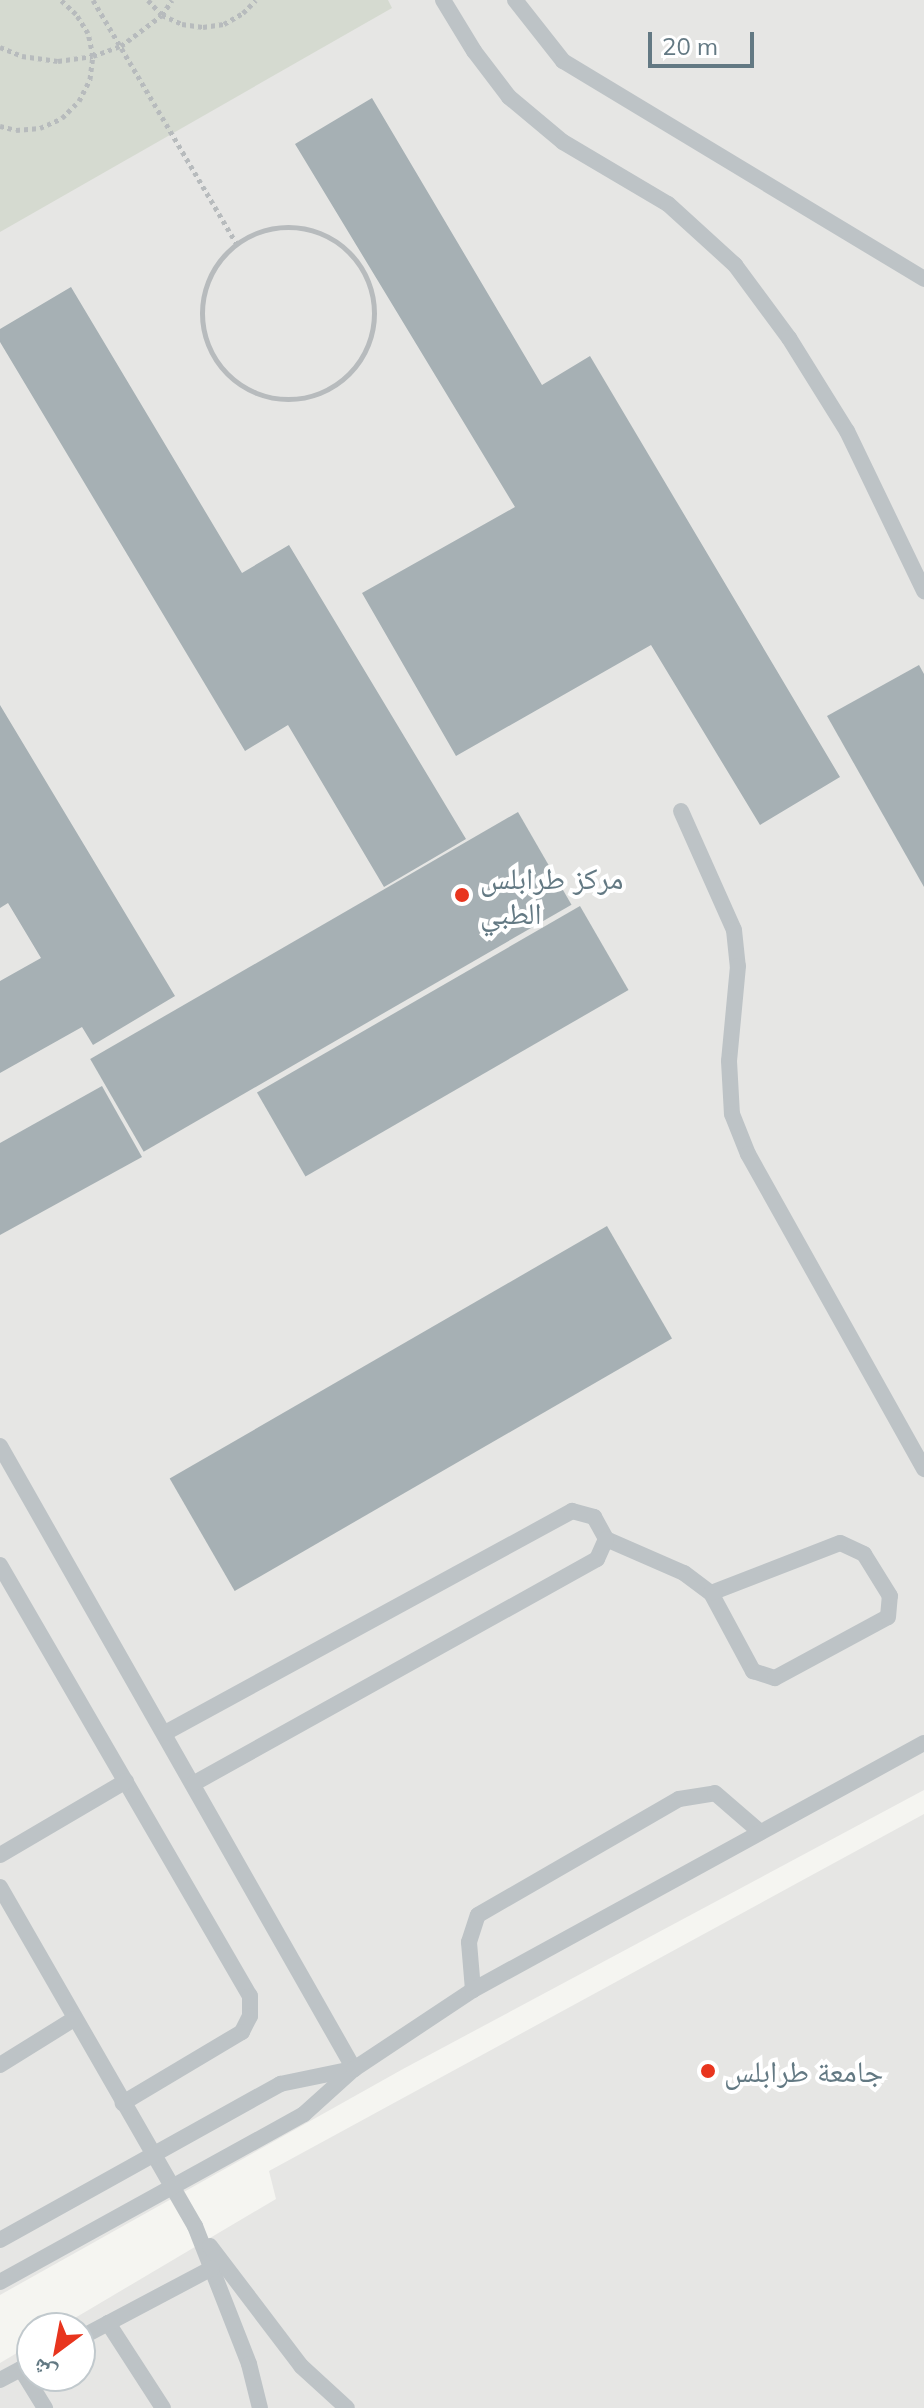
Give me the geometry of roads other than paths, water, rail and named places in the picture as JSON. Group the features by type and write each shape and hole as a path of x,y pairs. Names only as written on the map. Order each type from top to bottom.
{"lane":[{"path":"443,0 474,51 509,97 563,142 668,204 735,265 789,338 847,431 924,591"},
{"path":"515,0 563,61 924,279"},
{"path":"681,811 734,930 738,966 729,1061 732,1114 748,1154 924,1469"},
{"path":"0,1446 354,2069"},
{"path":"165,1733 572,1511 594,1517 606,1539 684,1573 711,1593 753,1671 775,1678 888,1617 890,1596 864,1554 840,1543 711,1593"},
{"path":"194,1783 597,1559 606,1539"},
{"path":"0,1565 250,1996 247,2024 235,2037 123,2103"},
{"path":"0,2282 172,2184 304,2114 354,2069 473,1990 924,1743"},
{"path":"0,1855 126,1781"},
{"path":"473,1990 469,1942 478,1915 679,1799 715,1793 760,1832"},
{"path":"0,1887 195,2226 249,2364 260,2408"},
{"path":"0,2065 74,2019"},
{"path":"0,2240 280,2084 354,2069"},
{"path":"195,2226 301,2366 347,2408"},
{"path":"96,2329 212,2268"},
{"path":"108,2323 163,2408"}],"place":[{"name":"مركز طرابلس الطبي","path":"462,895"},
{"name":"جامعة طرابلس","path":"708,2071"}]}
